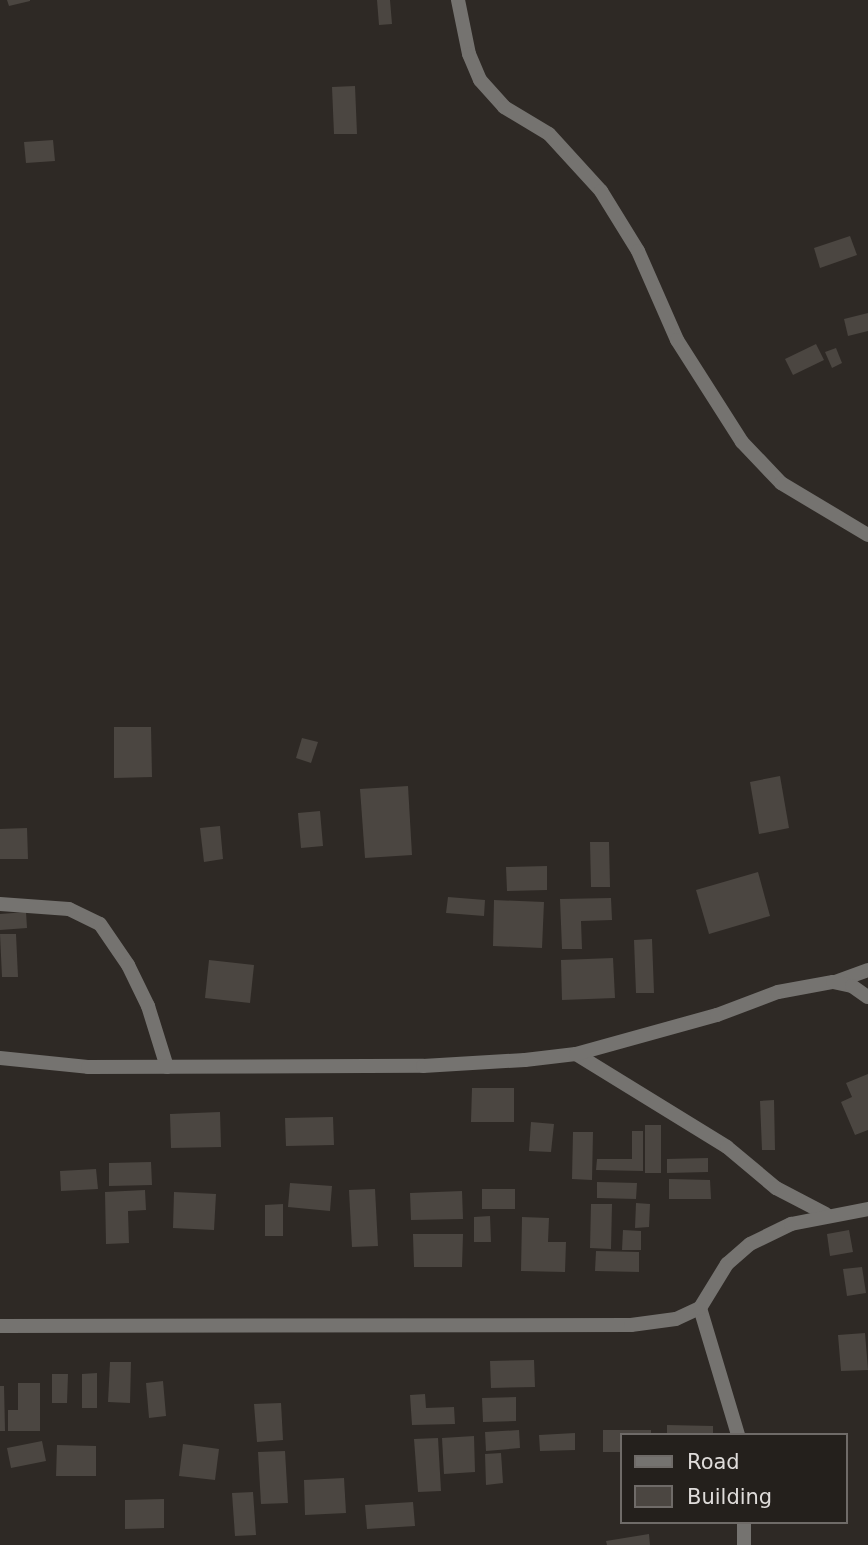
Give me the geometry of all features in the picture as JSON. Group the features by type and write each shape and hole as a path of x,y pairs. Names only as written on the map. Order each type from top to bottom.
{"street":[{"path":"458,0 469,54 480,80 504,107 549,134 601,191 638,251 677,340 742,442 781,482 868,535"},
{"path":"0,904 69,909 100,924 128,965 148,1006 167,1067"},
{"path":"0,1058 89,1067 423,1066 576,1054 717,1015 778,992 833,982 868,970"},
{"path":"833,982 852,986 868,997"},
{"path":"576,1054 727,1147 776,1188 826,1214"},
{"path":"0,1325 631,1325 676,1319 700,1308 727,1264 750,1244 826,1214 868,1209"},
{"path":"700,1308 736,1433"},
{"path":"744,1524 744,1545"}],"building":[{"path":"7,0 30,0 30,1 9,6"},
{"path":"377,0 390,0 392,24 379,25"},
{"path":"355,86 357,134 334,134 332,87"},
{"path":"53,140 55,161 26,163 24,142"},
{"path":"850,236 857,255 820,268 814,248"},
{"path":"868,313 868,331 848,336 844,319"},
{"path":"816,344 824,360 793,375 785,359"},
{"path":"836,348 842,363 832,368 825,352"},
{"path":"114,727 151,727 152,777 114,778"},
{"path":"302,738 318,742 311,763 296,758"},
{"path":"780,776 789,828 759,834 750,782"},
{"path":"408,786 412,855 365,858 360,789"},
{"path":"320,811 323,846 301,848 298,813"},
{"path":"220,826 223,859 204,862 200,828"},
{"path":"27,828 28,859 0,859 0,829"},
{"path":"590,842 609,842 610,887 591,887"},
{"path":"547,866 547,890 507,891 506,867"},
{"path":"758,872 770,916 709,934 696,890"},
{"path":"448,897 485,900 484,916 446,913"},
{"path":"611,898 612,920 581,921 582,949 562,949 560,899"},
{"path":"494,900 544,902 542,948 493,946"},
{"path":"26,912 27,928 0,930 0,914"},
{"path":"0,934 16,934 18,977 2,977"},
{"path":"652,939 654,993 636,993 634,940"},
{"path":"613,958 615,998 562,1000 561,960"},
{"path":"209,960 254,965 250,1003 205,998"},
{"path":"868,1074 868,1130 855,1135 841,1102 852,1097 846,1083"},
{"path":"472,1088 514,1088 514,1122 471,1122"},
{"path":"774,1100 775,1150 762,1150 760,1101"},
{"path":"220,1112 221,1147 171,1148 170,1114"},
{"path":"333,1117 334,1145 286,1146 285,1118"},
{"path":"531,1122 554,1124 551,1152 529,1151"},
{"path":"645,1125 661,1125 661,1173 645,1173"},
{"path":"632,1131 643,1131 643,1171 596,1170 597,1159 632,1159"},
{"path":"573,1132 593,1132 592,1180 572,1179"},
{"path":"708,1158 708,1172 667,1173 667,1159"},
{"path":"151,1162 152,1185 109,1186 109,1163"},
{"path":"96,1169 98,1189 61,1191 60,1171"},
{"path":"669,1179 710,1180 711,1199 669,1199"},
{"path":"597,1182 637,1183 636,1199 597,1198"},
{"path":"290,1183 332,1186 330,1211 288,1207"},
{"path":"375,1189 378,1246 352,1247 349,1190"},
{"path":"482,1189 515,1189 515,1209 482,1209"},
{"path":"145,1190 146,1210 128,1211 129,1243 106,1244 105,1192"},
{"path":"462,1191 463,1219 411,1220 410,1193"},
{"path":"174,1192 216,1194 214,1230 173,1228"},
{"path":"636,1203 650,1204 649,1227 635,1228"},
{"path":"283,1204 283,1236 265,1236 265,1205"},
{"path":"591,1204 612,1204 611,1249 590,1248"},
{"path":"490,1216 491,1242 474,1242 474,1217"},
{"path":"522,1217 549,1218 548,1242 566,1242 565,1272 521,1271"},
{"path":"623,1230 641,1231 641,1250 622,1250"},
{"path":"849,1230 853,1252 830,1256 827,1234"},
{"path":"413,1234 463,1234 462,1267 414,1267"},
{"path":"596,1251 639,1252 639,1272 595,1271"},
{"path":"862,1267 866,1293 847,1296 843,1269"},
{"path":"865,1333 868,1370 841,1371 838,1335"},
{"path":"534,1360 535,1387 491,1388 490,1361"},
{"path":"110,1362 131,1362 130,1403 108,1402"},
{"path":"97,1373 97,1408 82,1408 82,1374"},
{"path":"52,1374 68,1374 67,1403 52,1403"},
{"path":"163,1381 166,1416 149,1418 146,1383"},
{"path":"18,1383 40,1383 40,1431 8,1431 8,1410 18,1410"},
{"path":"0,1386 4,1386 5,1431 0,1431"},
{"path":"425,1394 426,1408 454,1407 455,1424 412,1425 410,1395"},
{"path":"516,1397 516,1421 483,1422 482,1398"},
{"path":"281,1403 283,1440 257,1442 254,1404"},
{"path":"667,1425 713,1426 713,1433 667,1433"},
{"path":"519,1430 520,1448 486,1451 485,1432"},
{"path":"603,1430 651,1430 651,1433 620,1433 620,1452 603,1452"},
{"path":"575,1433 575,1450 540,1451 539,1435"},
{"path":"474,1436 475,1472 444,1474 442,1438"},
{"path":"438,1438 441,1491 418,1492 414,1439"},
{"path":"42,1441 46,1461 11,1468 7,1448"},
{"path":"183,1444 219,1449 215,1480 179,1476"},
{"path":"57,1445 96,1446 96,1476 56,1476"},
{"path":"285,1451 288,1503 261,1504 258,1452"},
{"path":"501,1453 503,1483 486,1485 485,1454"},
{"path":"344,1478 346,1513 305,1515 304,1480"},
{"path":"253,1492 256,1535 235,1536 232,1493"},
{"path":"164,1499 164,1528 125,1529 125,1500"},
{"path":"413,1502 415,1526 367,1529 365,1505"},
{"path":"649,1534 650,1545 607,1545 606,1541"}]}
